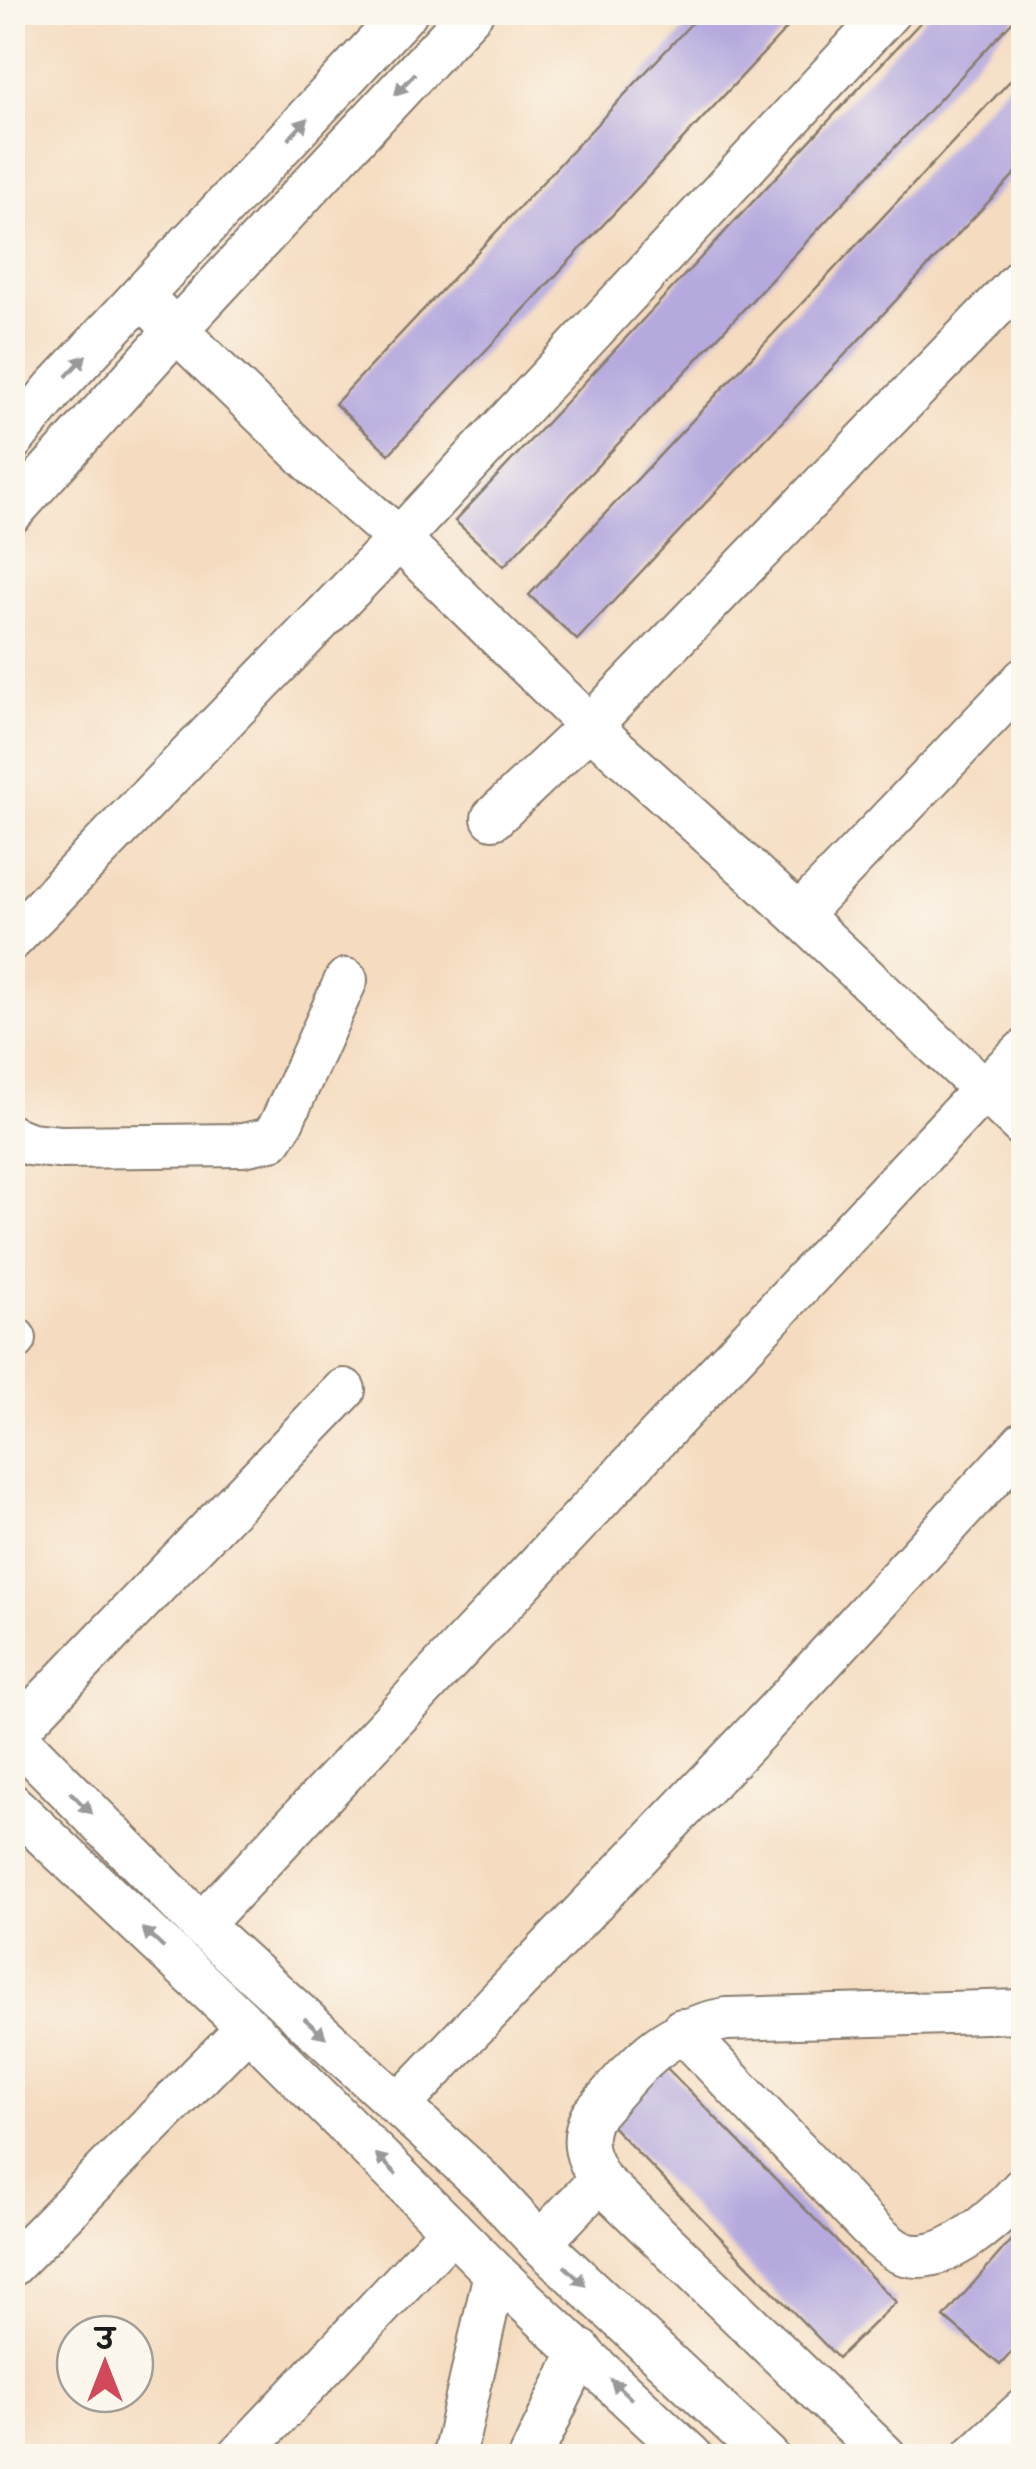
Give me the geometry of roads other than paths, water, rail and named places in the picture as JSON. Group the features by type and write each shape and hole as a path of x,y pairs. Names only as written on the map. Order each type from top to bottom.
{"street":[{"path":"12,440 406,12"},
{"path":"17,501 472,12"},
{"path":"12,939 398,539 889,12"},
{"path":"493,818 590,726 1024,277"},
{"path":"141,296 590,726 799,915 1024,1127"},
{"path":"799,915 1024,679"},
{"path":"12,1137 30,1144 58,1147 243,1146 270,1140 281,1124 346,980"},
{"path":"201,1926 983,1090 1024,1051"},
{"path":"344,1390 13,1733 201,1926 486,2185 540,2243 758,2454"},
{"path":"400,2104 787,1700 1024,1442"},
{"path":"19,1825 248,2027 495,2272 691,2456"},
{"path":"885,2456 600,2180 584,2146 591,2118 661,2042 682,2030 726,2019 1024,2011"},
{"path":"12,2265 248,2027"},
{"path":"682,2030 852,2208 902,2252 929,2254 949,2248 995,2216 1024,2187"},
{"path":"540,2243 600,2180"},
{"path":"239,2456 452,2230"},
{"path":"454,2456 495,2272"},
{"path":"545,2450 581,2350"},
{"path":"974,2456 1024,2410"}]}
